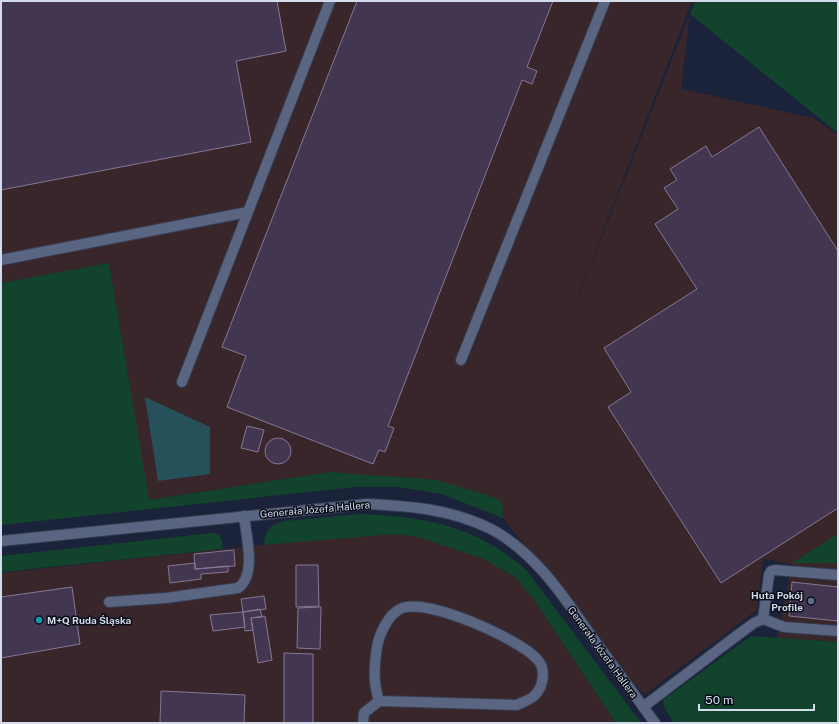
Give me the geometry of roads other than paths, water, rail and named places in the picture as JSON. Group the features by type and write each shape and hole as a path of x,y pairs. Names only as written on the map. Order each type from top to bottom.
{"street":[{"path":"182,382 330,1"},
{"path":"461,360 605,1"},
{"path":"1,260 248,212"},
{"name":"Generała Józefa Hallera","path":"1,541 367,504 411,506 443,511 491,529 514,543 539,568 563,596 655,723"},
{"path":"109,602 166,598 238,588 246,581 249,569 244,516"},
{"path":"763,619 769,574 771,571 775,570 838,575"},
{"path":"363,723 364,713 379,701 516,705 535,696 541,686 543,674 537,659 526,650 495,633 443,611 418,606 400,608 389,619 378,639 374,686 379,701"},
{"path":"643,707 745,630 763,619"},
{"path":"763,619 784,627 838,631"}],"place":[{"name":"Huta Pokój Profile","path":"811,601"},
{"name":"M+Q Ruda Śląska","path":"39,620"}]}
